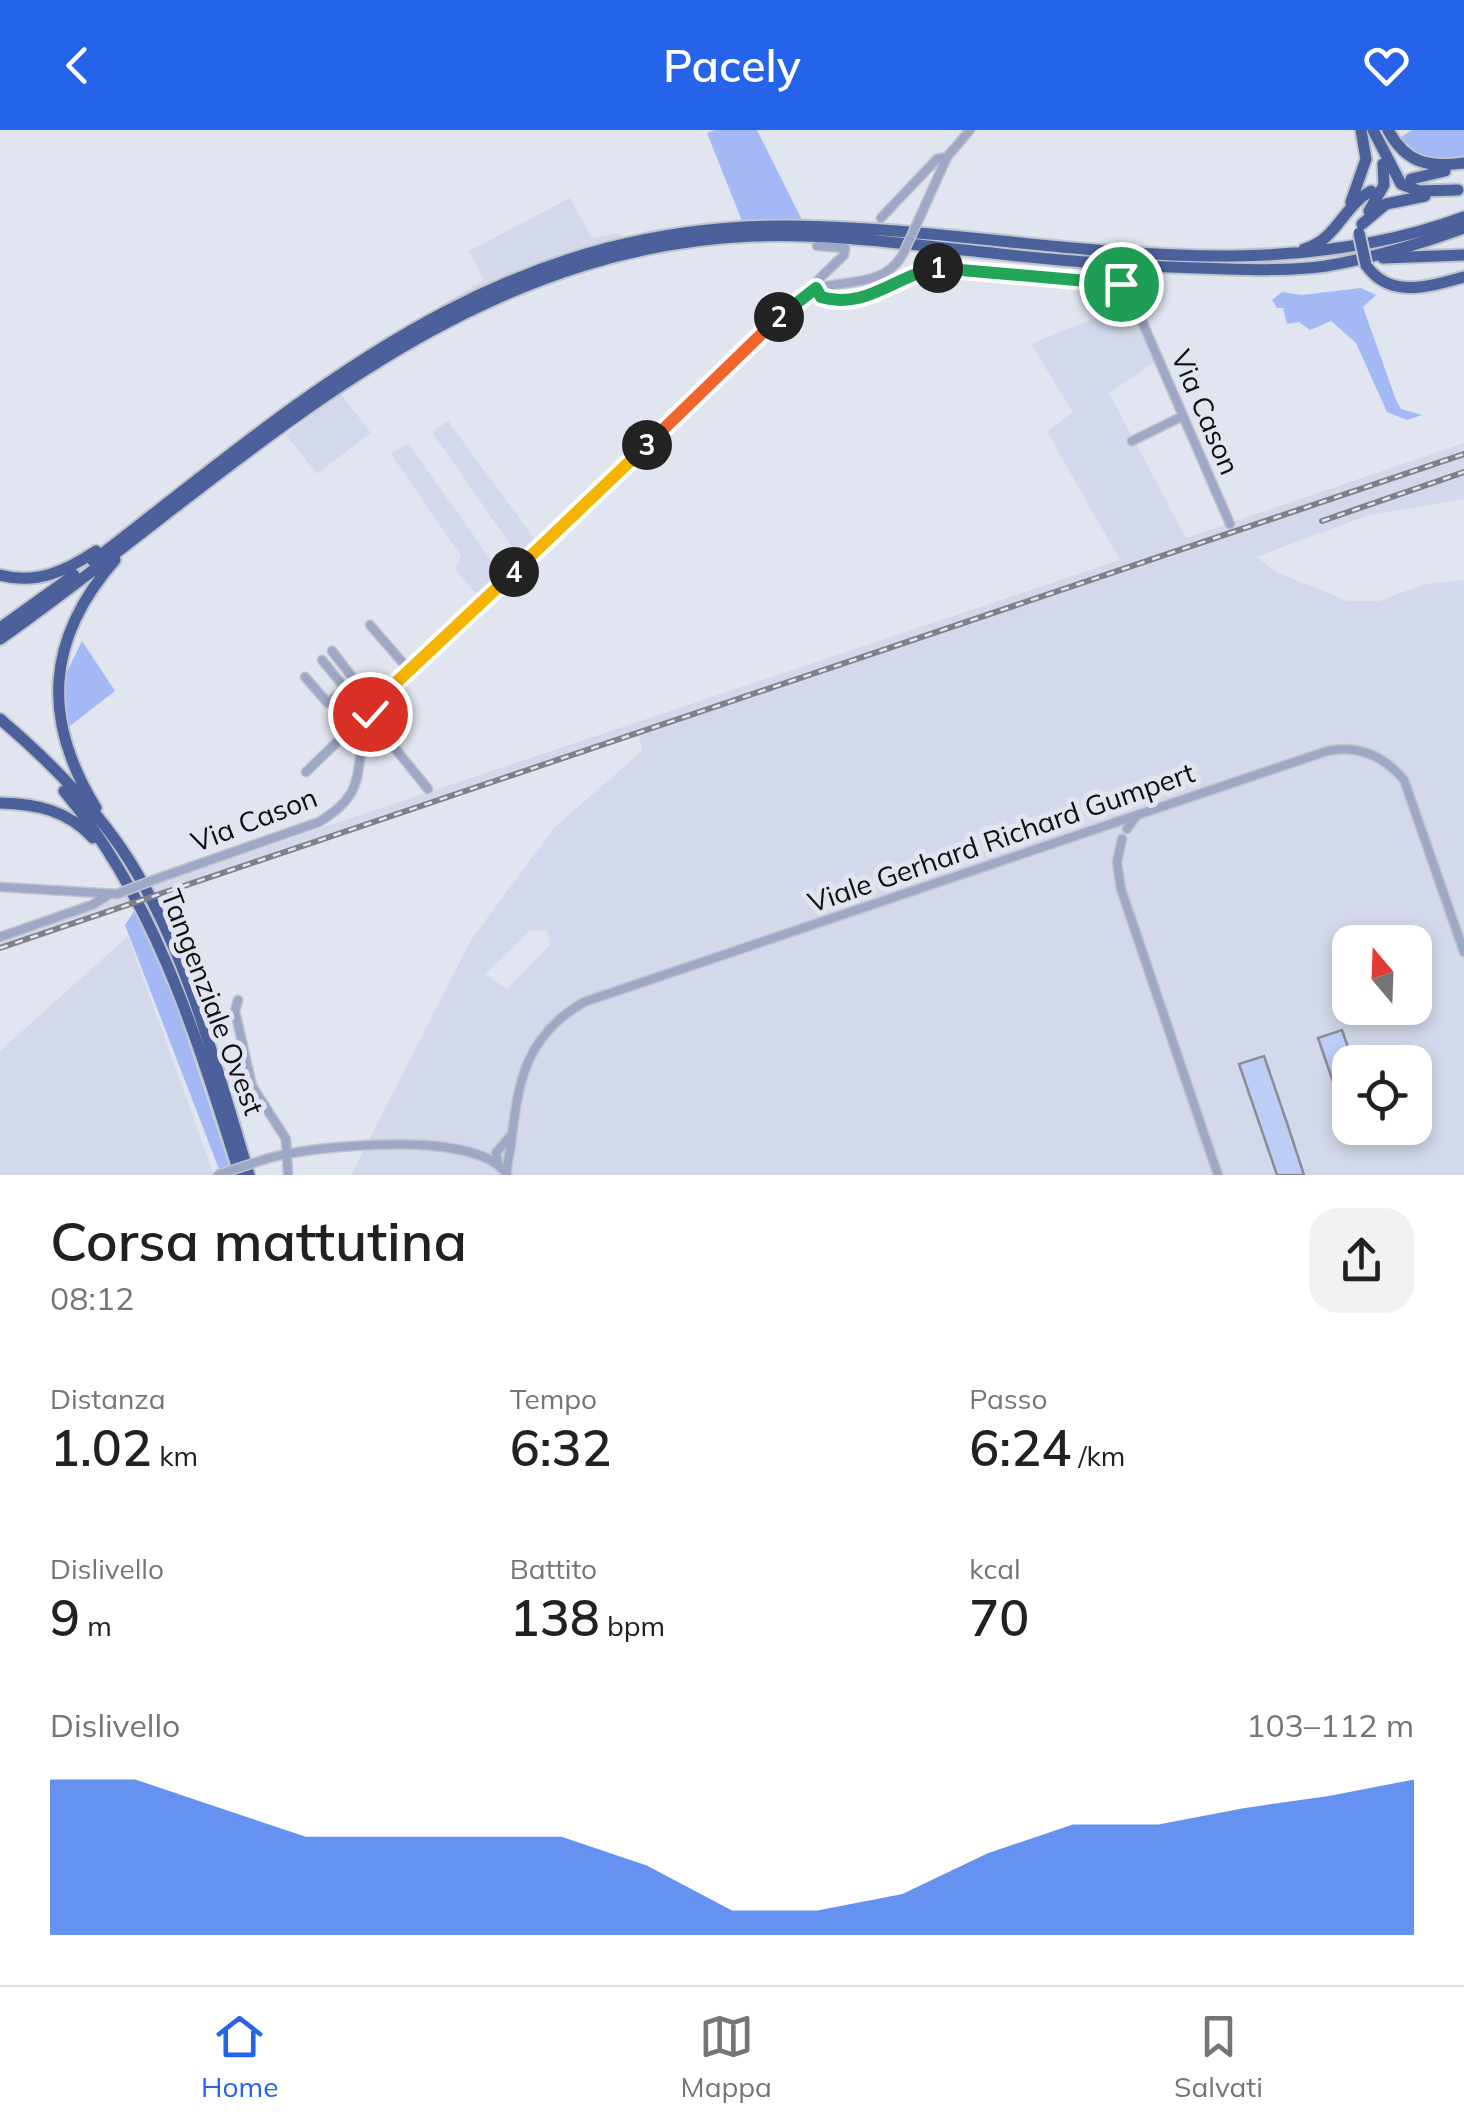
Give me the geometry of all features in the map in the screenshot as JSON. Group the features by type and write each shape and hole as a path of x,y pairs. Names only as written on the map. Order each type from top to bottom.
{"highway":[{"path":"1343,218 1364,170 1361,130"},
{"path":"1388,130 1399,148 1416,162 1437,166 1464,164"},
{"path":"1376,135 1395,177 1406,187 1419,191 1461,190"},
{"path":"1376,135 1384,186 1361,228 1366,265 1379,280 1399,288 1461,278"},
{"path":"1411,179 1464,164"},
{"path":"1361,228 1393,202 1461,190"},
{"path":"1253,256 1311,247 1330,234 1371,191"},
{"path":"0,628 395,336 506,281 624,244 705,230 790,226 1102,250 1253,256 1353,249 1464,217"},
{"path":"1326,266 1410,246 1464,228"},
{"path":"0,639 349,380 430,328 514,288 638,250 752,236 820,236 1164,267 1269,270 1394,257 1464,255"},
{"path":"0,575 27,579 53,574 114,542"},
{"path":"119,846 68,756 58,692 64,647 80,608 97,581 132,542"},
{"name":"Tangenziale Ovest","path":"0,719 56,771 119,846 167,936 249,1175"},
{"name":"Tangenziale Ovest","path":"0,727 51,776 119,868 169,966 240,1175"},
{"name":"Tangenziale Ovest","path":"0,802 42,807 71,818 119,868"}],"street":[{"name":"Via Cason","path":"306,772 352,729 369,720 408,670 577,515 790,305 816,288 872,280 893,268 947,157 970,130"},
{"name":"Via Cason","path":"881,218 937,158 947,157"},
{"name":"Via Cason","path":"817,246 842,246 846,251 818,280 816,288 821,297 830,300 889,290 914,275 941,267 1121,284 1128,289 1230,524"},
{"path":"1132,441 1183,416"},
{"path":"370,626 408,670"},
{"path":"332,652 369,720"},
{"path":"322,660 428,789"},
{"path":"305,677 328,702 345,688"},
{"name":"Via Cason","path":"352,729 369,720"},
{"name":"Via Cason","path":"0,936 320,822 336,812 359,777 369,720"},
{"name":"Viale Gerhard Richard Gumpert","path":"510,1140 516,1090 531,1054 550,1028 584,1002 1327,751 1366,752 1387,764 1407,786 1464,952"},
{"path":"1127,829 1136,815"},
{"path":"1122,839 1117,862 1121,889 1218,1175"},
{"name":"Via Cason","path":"0,886 112,895"},
{"path":"238,1000 235,1010 249,1077 257,1096 281,1127 288,1175"},
{"path":"498,1164 496,1153 510,1140"},
{"path":"507,1175 510,1140"},
{"path":"216,1175 286,1153 352,1143 468,1151 485,1155 507,1175"}],"shaded area":[{"path":"757,130 802,220 742,221 707,133"},
{"path":"1412,130 1464,130 1464,158 1421,154 1398,139"},
{"path":"570,198 592,238 616,233 631,238 531,265 428,313 484,280 469,251"},
{"path":"1361,288 1376,295 1363,307 1396,400 1401,409 1422,415 1407,420 1387,412 1356,343 1331,321 1310,330 1299,322 1287,324 1283,308 1277,308 1272,300 1282,292 1302,295"},
{"path":"1132,303 1155,362 1109,393 1186,538 1464,443 1464,499 1369,515 1256,557 1278,573 1348,601 1379,601 1425,584 1464,580 1464,1175 351,1175 471,940 555,827 642,751 639,735 0,951 0,936 1120,560 1047,432 1073,412 1031,344","holes":["547,930 550,945 507,989 485,974 530,931"]},
{"path":"340,393 371,433 317,474 286,435"},
{"path":"448,421 536,541 519,557 432,432"},
{"path":"408,443 501,574 478,596 455,569 461,556 391,454"},
{"path":"82,641 115,691 66,729 63,680"},
{"path":"135,910 177,1007 229,1165 219,1169 125,925"},
{"path":"128,936 214,1175 0,1175 0,1051"}],"building":[{"path":"1342,1030 1347,1045 1332,1045 1332,1079 1318,1038"},
{"path":"1264,1056 1304,1175 1277,1175 1239,1064"}],"railway":[{"path":"0,948 1464,454"},
{"path":"1322,521 1464,472"}],"route":[{"path":"370,714 372,706 435,644 577,515 802,295 816,288 821,297 830,300 874,295 928,269 941,267 1121,284"}]}
